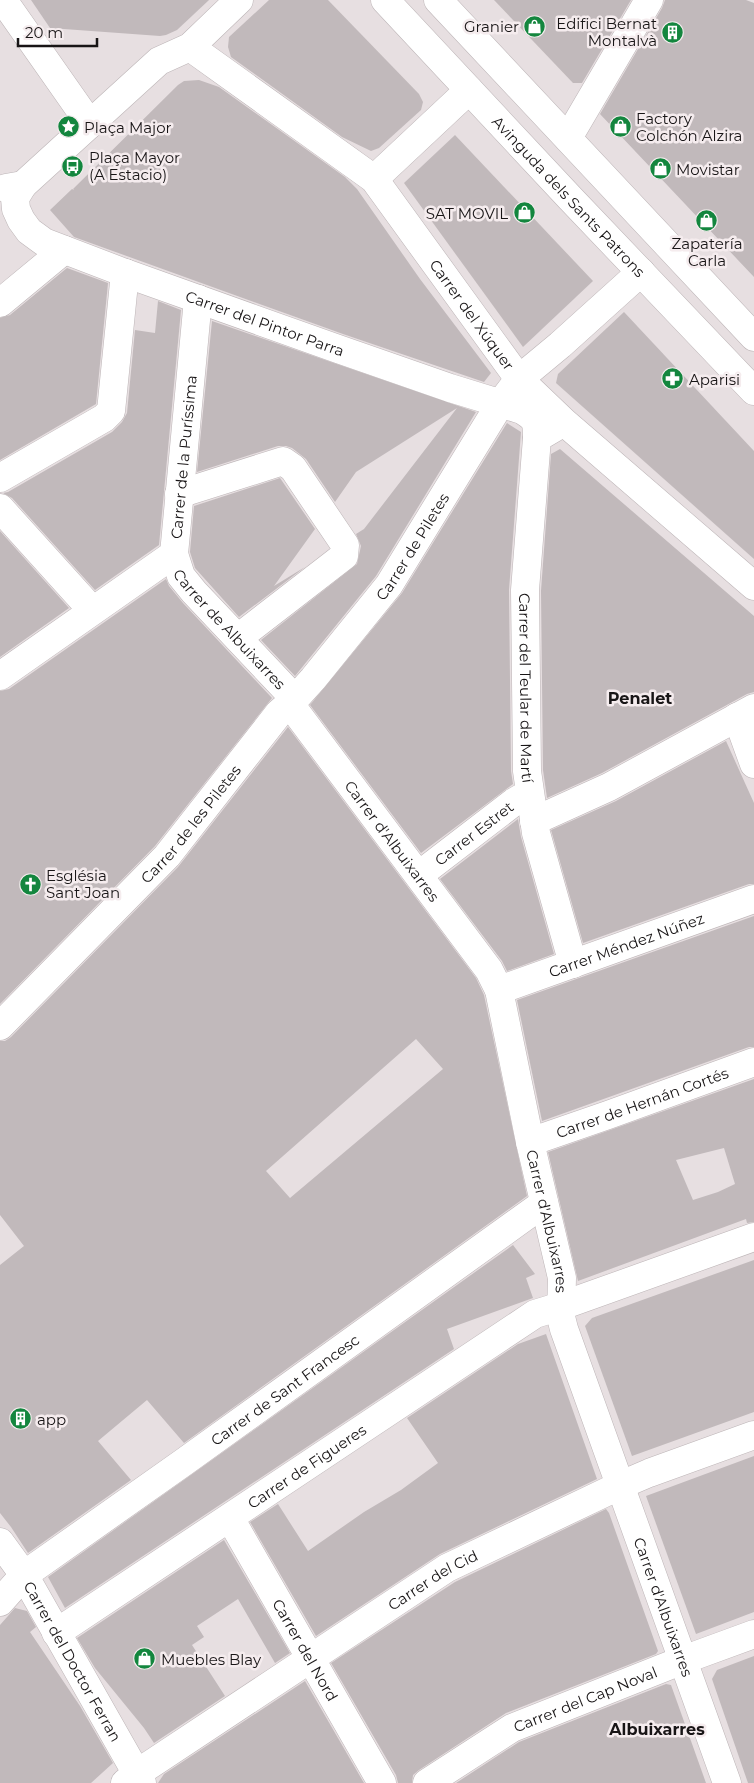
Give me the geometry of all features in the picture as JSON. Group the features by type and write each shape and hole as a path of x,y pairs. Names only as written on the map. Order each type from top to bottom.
{"street":[{"path":"3,0 90,124"},
{"path":"12,187 90,124 159,61 190,47 240,0"},
{"name":"Avinguda dels Sants Patrons","path":"385,0 754,391"},
{"path":"438,0 754,337"},
{"path":"568,138 649,0"},
{"name":"Carrer del Xúquer","path":"190,47 374,179 520,379 564,422 754,586"},
{"path":"374,179 469,90"},
{"name":"Carrer del Pintor Parra","path":"12,187 16,209 21,220 35,236 44,242 198,299 522,410 532,416 537,425 537,438"},
{"path":"0,303 64,250"},
{"name":"Carrer de Piletes","path":"292,701 394,578 500,404 520,379 560,346 641,272"},
{"path":"0,478 104,418 111,411 125,273"},
{"name":"Carrer de la Puríssima","path":"0,676 174,554 198,299"},
{"path":"537,438 564,422"},
{"name":"Carrer del Teular de Martí","path":"537,438 525,590 526,753 536,833 573,964"},
{"path":"179,494 283,461 293,468 345,545 344,556 238,638"},
{"path":"0,508 92,610"},
{"name":"Carrer de Albuixarres","path":"174,554 182,576 292,701"},
{"name":"Carrer d'Albuixarres","path":"292,701 489,970 499,990 530,1142 562,1278 561,1318 564,1329 727,1783"},
{"name":"Carrer de les Piletes","path":"0,1026 167,856 279,713 292,701"},
{"path":"745,713 754,764"},
{"name":"Carrer Estret","path":"419,875 521,798 532,809 609,787 745,713"},
{"name":"Carrer Méndez Núñez","path":"499,990 754,899"},
{"name":"Carrer de Hernán Cortés","path":"530,1142 754,1062"},
{"name":"Carrer de Sant Francesc","path":"0,1602 24,1575 544,1203"},
{"name":"Carrer de Figueres","path":"56,1633 535,1314 754,1237"},
{"name":"Carrer del Cid","path":"134,1780 447,1568 620,1484 754,1435"},
{"name":"Carrer del Nord","path":"230,1518 382,1783"},
{"name":"Carrer del Doctor Ferran","path":"0,1542 24,1575 134,1780"},
{"name":"Carrer del Cap Noval","path":"427,1783 512,1728 754,1634"}],"building":[{"path":"31,0 209,0 177,30 160,36 50,28"},
{"path":"269,0 328,0 419,94 423,102 421,110 379,148 371,151 342,137 231,57 228,47 229,37"},
{"path":"494,0 631,0 582,83 573,83"},
{"path":"665,0 746,0 754,3 754,277 600,114"},
{"path":"199,80 219,87 345,177 357,189 420,279 491,373 484,382 343,334 74,237 50,210 72,189 74,190 178,85 184,81"},
{"path":"455,135 593,281 523,347 404,183"},
{"path":"67,268 108,283 96,404 0,460 0,318 10,315"},
{"path":"158,301 181,310 159,545 95,590 12,498 3,493 8,492 112,432 122,422 127,413 135,330 155,333"},
{"path":"624,312 754,451 754,559 556,383 558,374"},
{"path":"212,321 476,412 376,576 295,676 261,640 357,564 361,546 356,534 364,529 457,408 356,472 335,502 306,459 292,448 286,446 278,446 197,472"},
{"path":"507,423 521,432 509,590 511,771 513,784 421,853 310,705 402,593"},
{"path":"560,449 754,616 754,692 747,694 602,773 547,798 543,770 541,591 551,454"},
{"path":"280,478 315,529 274,586 305,567 239,617 195,568 190,552 194,506"},
{"path":"0,531 69,608 0,657"},
{"path":"166,579 169,586 183,603 272,698 155,846 0,1004 0,691 9,689"},
{"path":"288,727 476,978 484,995 527,1196 184,1443 147,1400 98,1441 131,1480 28,1553 0,1513 0,1265 24,1246 0,1215 0,1041 5,1041 11,1037 178,867","holes":["416,1039 443,1069 290,1198 266,1171"]},
{"path":"726,741 754,803 754,884 749,884 583,943 551,830 616,801"},
{"path":"518,819 521,837 554,954 507,971 502,961 440,879"},
{"path":"754,916 754,1047 749,1047 542,1121 517,1000"},
{"path":"754,1079 754,1222 747,1223 746,1219 578,1281 548,1152","holes":["724,1148 735,1184 693,1200 676,1160"]},
{"path":"513,1245 535,1274 526,1278 533,1298 447,1329 454,1349 65,1608 48,1577"},
{"path":"754,1260 754,1412 632,1456 585,1326 592,1318"},
{"path":"546,1334 597,1479 440,1554 316,1636 250,1522 278,1504 308,1551 364,1512 401,1490 438,1463 407,1418 518,1344"},
{"path":"754,1456 754,1612 696,1634 646,1496"},
{"path":"606,1509 658,1651 656,1654 506,1713 419,1770 413,1775 412,1783 398,1783 396,1775 331,1663 455,1582"},
{"path":"224,1540 290,1653 275,1663 238,1599 197,1626 204,1637 192,1645 225,1696 154,1743 95,1668 77,1638"},
{"path":"15,1608 27,1611 36,1627 30,1632 80,1706 113,1763 91,1783 0,1783 0,1625"},
{"path":"754,1656 754,1783 748,1783 712,1679 717,1670"},
{"path":"305,1681 364,1783 158,1783 164,1774"},
{"path":"666,1684 671,1685 706,1783 456,1783 519,1742"}],"place":[{"name":"Granier","path":"535,26"},
{"name":"Edifici Bernat Montalvà","path":"673,32"},
{"name":"Plaça Major","path":"68,127"},
{"name":"Factory Colchón Alzira","path":"620,127"},
{"name":"Plaça Mayor (A Estacio)","path":"73,166"},
{"name":"Movistar","path":"660,169"},
{"name":"SAT MOVIL","path":"524,213"},
{"name":"Zapatería Carla","path":"707,220"},
{"name":"Aparisi","path":"673,379"},
{"name":"Església Sant Joan","path":"30,884"},
{"name":"app","path":"21,1419"},
{"name":"Muebles Blay","path":"145,1659"}],"district":[{"name":"Penalet","path":"640,698"},
{"name":"Albuixarres","path":"657,1729"}]}
